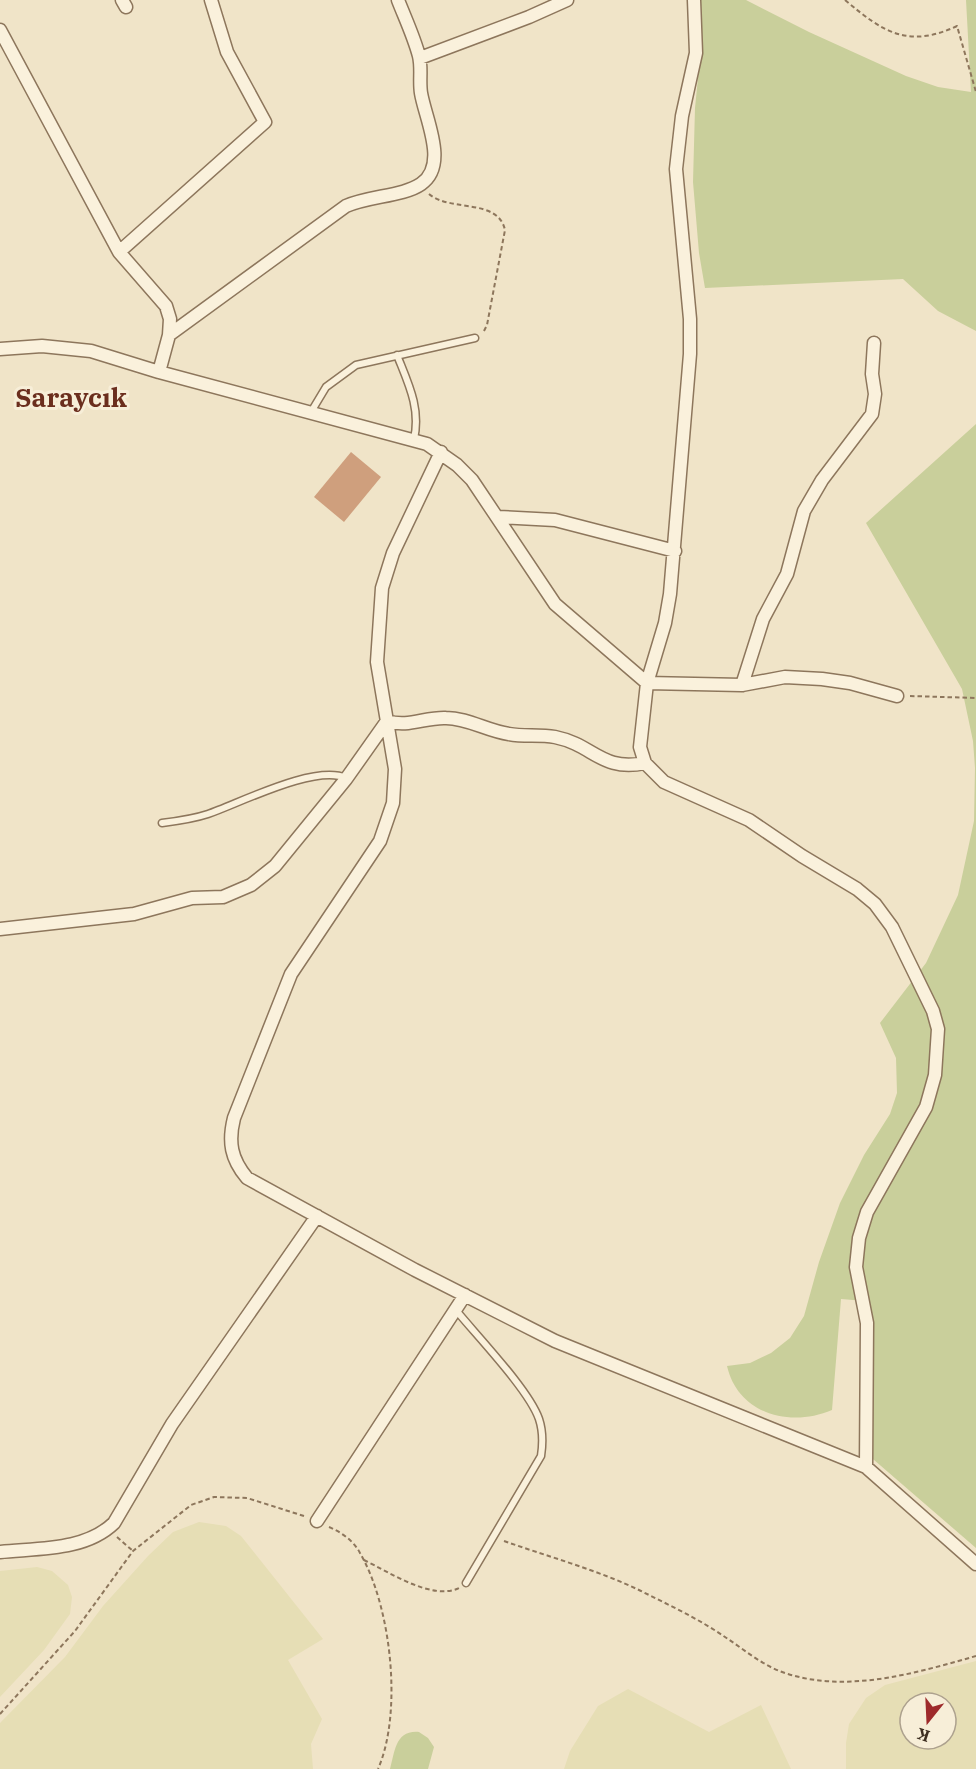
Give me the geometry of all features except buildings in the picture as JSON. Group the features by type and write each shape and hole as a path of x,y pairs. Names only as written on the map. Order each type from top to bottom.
{"street":[{"path":"119,252 264,122 227,52 211,0"},
{"path":"169,335 346,206 362,199 421,184 432,170 434,157 420,92 420,58 398,0"},
{"path":"420,58 529,17 567,0"},
{"path":"694,0 698,37 676,151 690,319 690,354 675,551 665,623 647,683 640,747 645,763 664,782 749,820 866,896 882,912 892,927 933,1011 939,1044 932,1090 919,1122 867,1212 857,1252 858,1281 867,1323 866,1467"},
{"path":"0,30 119,252 166,306 170,319 169,335 159,372"},
{"path":"742,685 763,619 787,574 804,511 822,480 872,414 875,394 872,374 874,343"},
{"path":"0,349 68,347 115,357 159,372 414,439 441,452 472,480 498,517 528,568 555,604 647,683 742,685 785,677 850,683 897,696"},
{"path":"441,452 393,553 382,588 377,662 395,769 393,803 380,841 291,974 230,1134 231,1150 236,1165 247,1178 555,1341 866,1467 976,1564"},
{"path":"498,517 555,520 675,551"},
{"path":"387,722 403,725 437,718 456,719 501,733 558,737 615,765 645,763"},
{"path":"0,929 134,914 192,898 223,897 251,885 275,866 346,779 387,722"},
{"path":"0,1552 80,1543 93,1539 114,1523 172,1424 317,1216"},
{"path":"317,1521 465,1295"}],"lane":[{"path":"311,411 326,387 342,373 356,365 476,338"},
{"path":"397,355 415,401 417,423 414,439"},
{"path":"162,823 196,818 235,801 323,773 346,779"},
{"path":"455,1309 529,1400 541,1426 540,1456 466,1583"}],"path":[{"path":"845,0 866,18 909,38 931,36 957,26 976,92"},
{"path":"421,184 438,201 491,212 503,224 505,230 487,325 483,333 476,338"},
{"path":"897,696 976,698"},
{"path":"0,1714 75,1631 133,1551 191,1505 214,1497 247,1498 317,1521 341,1532 359,1551 364,1560 376,1588 393,1693 385,1754 378,1769"},
{"path":"108,1529 133,1551"},
{"path":"494,1538 638,1590 695,1619 754,1658 787,1674 821,1680 861,1682 938,1667 976,1656"},
{"path":"364,1560 436,1593 455,1590 466,1583"}],"shaded area":[{"path":"199,1522 226,1526 241,1536 323,1639 288,1660 322,1719 311,1744 313,1769 0,1769 0,1723 65,1657 103,1606 148,1556 173,1532"},
{"path":"37,1567 52,1571 68,1585 72,1597 70,1614 44,1650 0,1697 0,1571"},
{"path":"976,1661 976,1769 846,1769 849,1724 866,1698 885,1685"},
{"path":"628,1689 709,1732 761,1705 791,1769 564,1769 570,1751 598,1706"}],"green space":[{"path":"698,0 746,0 809,32 906,76 938,87 971,92 966,0 976,0 976,331 938,311 903,279 705,288 699,253 693,182 695,108 701,48"},
{"path":"976,424 976,1548 859,1447 865,1301 841,1299 832,1410 799,1417 783,1417 768,1413 754,1406 742,1396 727,1366 750,1363 771,1353 790,1338 804,1316 819,1262 840,1203 864,1155 890,1114 897,1093 896,1058 880,1023 926,963 958,895 974,821 973,741 962,689 866,523"},
{"path":"411,1732 419,1732 428,1738 434,1747 428,1769 390,1769 397,1743"}],"district":[{"name":"Saraycık","path":"71,397"}]}
